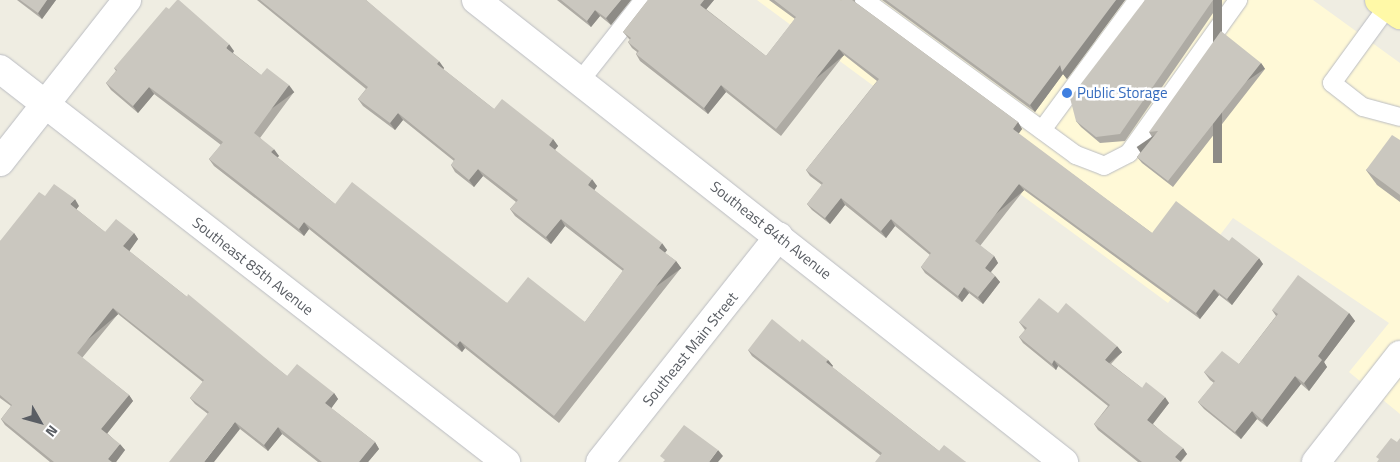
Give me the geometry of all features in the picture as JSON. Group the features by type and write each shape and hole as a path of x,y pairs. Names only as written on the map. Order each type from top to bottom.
{"street":[{"path":"0,162 127,0"},
{"name":"Southeast 84th Avenue","path":"476,0 780,236 1064,462"},
{"name":"Southeast 85th Avenue","path":"0,69 506,462"},
{"name":"Southeast Main Street","path":"600,462 780,236"},
{"path":"1316,462 1400,355"}],"lane":[{"path":"580,81 644,0"},
{"path":"864,0 1042,130 1093,163 1104,166 1118,161 1129,153 1238,0"},
{"path":"1042,130 1138,0"},
{"path":"1389,7 1332,83 1363,108 1400,117"}],"shaded area":[{"name":"Public Storage","path":"757,0 1313,0 1400,63 1400,414 1349,372 1389,323 1233,218 1168,303"}],"building":[{"path":"20,0 47,0 38,13"},
{"path":"177,0 229,44 226,48 261,75 267,68 289,85 254,133 274,149 271,152 335,204 352,182 507,303 528,277 585,322 624,269 561,219 546,237 510,209 518,200 478,169 469,180 451,165 455,159 398,113 390,123 358,99 368,87 260,0 366,0 439,61 437,64 494,109 502,99 553,139 549,145 592,179 588,185 662,243 659,248 676,261 554,416 460,341 457,345 304,222 299,229 209,159 223,142 149,87 133,106 106,83 117,70 114,68 166,7 169,9"},
{"path":"561,0 621,0 606,18 595,10 587,21"},
{"path":"648,0 704,0 700,5 766,56 796,17 774,0 852,0 1018,122 1013,129 1152,233 1176,201 1229,241 1232,237 1259,258 1227,299 1214,289 1196,313 1019,184 975,241 994,256 985,268 995,276 978,297 964,287 958,296 921,267 931,253 891,219 881,231 841,198 825,218 807,204 823,183 806,170 879,79 839,49 776,129 721,85 704,108 636,54 639,51 628,42 631,38 623,32"},
{"path":"886,0 1116,0 1062,72 1060,65 1030,105"},
{"path":"1145,0 1213,0 1120,134 1096,137 1076,121 1070,98"},
{"path":"1221,31 1261,63 1168,181 1137,157 1158,131 1149,132"},
{"path":"1392,135 1400,140 1400,195 1366,170"},
{"path":"54,184 75,199 70,204 105,232 116,219 134,233 123,246 187,297 188,294 287,376 297,364 334,393 325,403 375,442 359,462 322,462 278,427 264,445 235,422 204,462 169,462 209,412 190,398 204,380 113,308 77,353 129,395 101,429 120,444 108,459 112,462 54,462 1,419 12,405 0,395 0,241 39,192 45,196"},
{"path":"1298,275 1349,313 1318,356 1322,360 1304,383 1295,376 1262,420 1252,411 1235,432 1198,402 1215,381 1204,372 1222,351 1239,364 1278,314 1272,310"},
{"path":"1039,298 1058,313 1066,303 1117,346 1105,360 1142,388 1146,382 1165,397 1147,420 1183,448 1175,457 1181,462 1142,462 1094,424 1110,405 1054,360 1052,364 1019,337 1027,328 1019,322"},
{"path":"772,319 800,342 802,339 828,360 826,362 939,451 944,445 966,462 875,462 882,453 748,350"},
{"path":"684,425 718,450 709,462 663,462 665,460 660,456"},
{"path":"1391,438 1397,442 1400,438 1400,462 1377,462 1379,459 1376,457"}],"place":[{"name":"Public Storage","path":"1067,93"}]}
